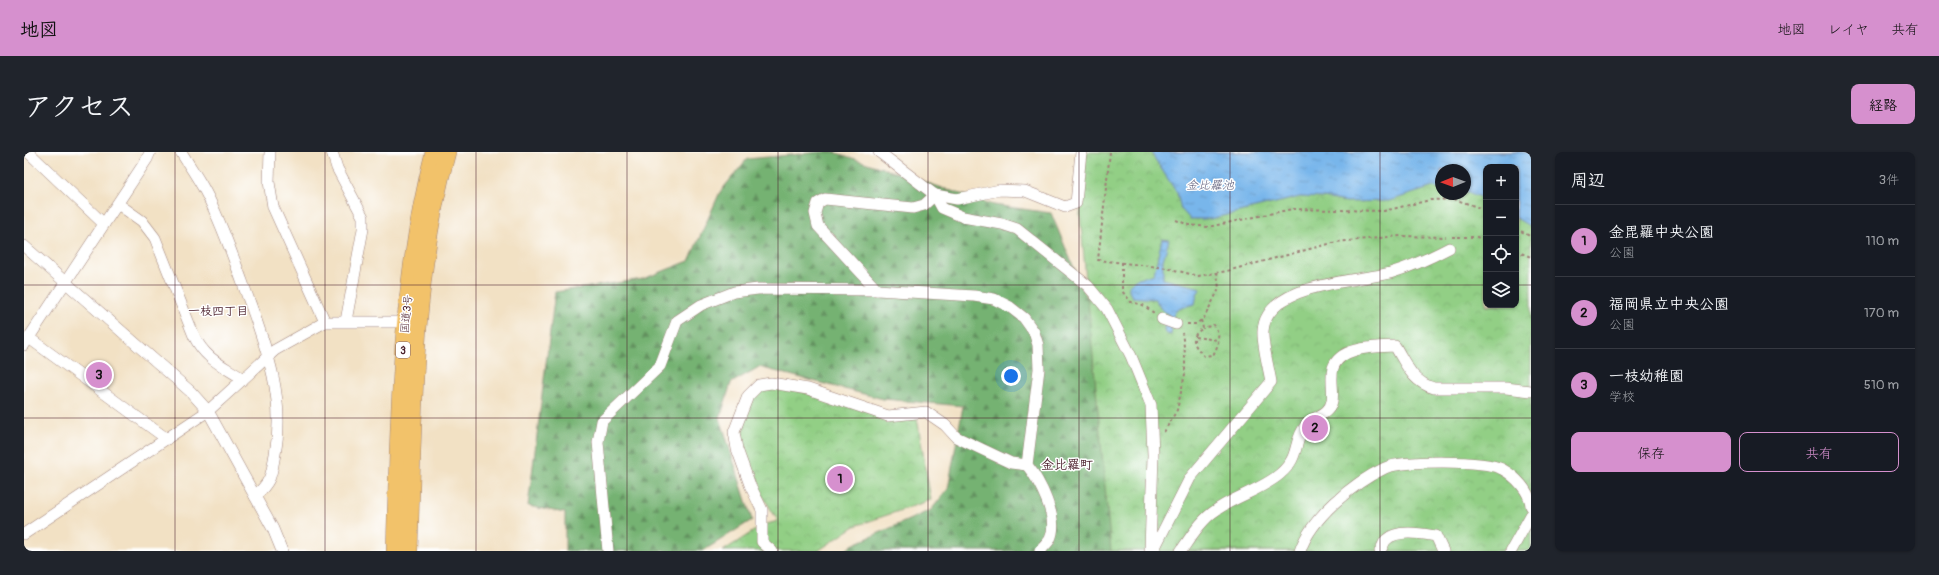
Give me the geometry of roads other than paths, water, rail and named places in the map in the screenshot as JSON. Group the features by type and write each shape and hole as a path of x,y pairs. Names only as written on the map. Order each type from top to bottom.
{"highway":[{"name":"国道3号","path":"395,551 404,322 412,254 434,152"},
{"name":"国道3号","path":"409,551 418,322 423,266 433,210 447,152"}],"street":[{"path":"28,152 104,224"},
{"path":"150,152 148,159 65,282 27,342 167,439"},
{"path":"181,152 205,191 226,237 269,355 278,404 277,445 270,480 255,496"},
{"path":"270,152 269,182 273,207 325,322"},
{"path":"332,152 337,168 363,217 364,229 346,321"},
{"path":"879,152 935,195 942,208 964,217 1002,224 1017,229 1088,286 1107,309 1131,356 1151,405 1153,455 1150,551"},
{"path":"935,195 957,199 1000,190 1025,191 1065,207 1076,203 1081,152"},
{"path":"877,290 818,226 815,213 818,203 825,199 913,208 924,205 935,195"},
{"path":"118,204 142,220 155,238 201,350 209,357 243,378"},
{"path":"24,246 192,392 208,412 273,529 280,549"},
{"path":"1153,551 1190,478 1271,382 1262,331 1269,312 1283,299 1303,290 1390,273 1425,261 1449,248"},
{"path":"608,551 598,442 602,420 660,366 677,320 701,304 734,292 758,289 877,290 974,296 994,299 1010,307 1024,318 1034,332 1038,345 1039,369 1027,465 1037,478 1052,515 1050,539 1040,551"},
{"path":"1162,319 1179,324"},
{"path":"24,534 208,412 275,350 325,322 404,322"},
{"path":"1181,551 1193,533 1212,513 1270,481 1280,474 1293,460 1296,453 1299,434 1308,422 1326,412 1332,402 1333,368 1339,359 1352,351 1395,346 1413,376 1422,385 1434,388 1506,388 1531,392"},
{"path":"772,551 762,542 762,510 750,485 737,449 734,432 748,396 759,385 771,383 808,389 888,416 926,412 945,425 956,437 1011,463 1027,465"},
{"path":"1300,551 1312,527 1344,495 1386,468 1411,462 1468,463 1501,469 1520,484 1531,500 1531,506"},
{"path":"1511,551 1531,515"},
{"path":"1380,551 1386,540 1396,535 1422,534 1436,536 1443,551"}],"water":[{"name":"金比羅池","path":"1153,152 1531,152 1531,227 1519,220 1519,164 1483,164 1483,198 1471,193 1471,164 1435,164 1435,187 1389,201 1347,202 1323,198 1300,197 1210,219 1190,219 1181,209 1177,193 1153,156"},
{"path":"1162,239 1169,240 1163,260 1163,279 1201,288 1197,294 1195,304 1181,308 1174,313 1171,335 1165,333 1164,329 1169,315 1161,309 1155,299 1132,297 1129,291 1129,285 1135,280 1154,274"}],"place":[{"name":"一枝幼稚園","path":"99,375"},
{"name":"福岡県立中央公園","path":"1315,428"},
{"name":"金毘羅中央公園","path":"840,479"}],"district":[{"name":"一枝四丁目","path":"218,311"},
{"name":"金比羅町","path":"1067,464"}]}
